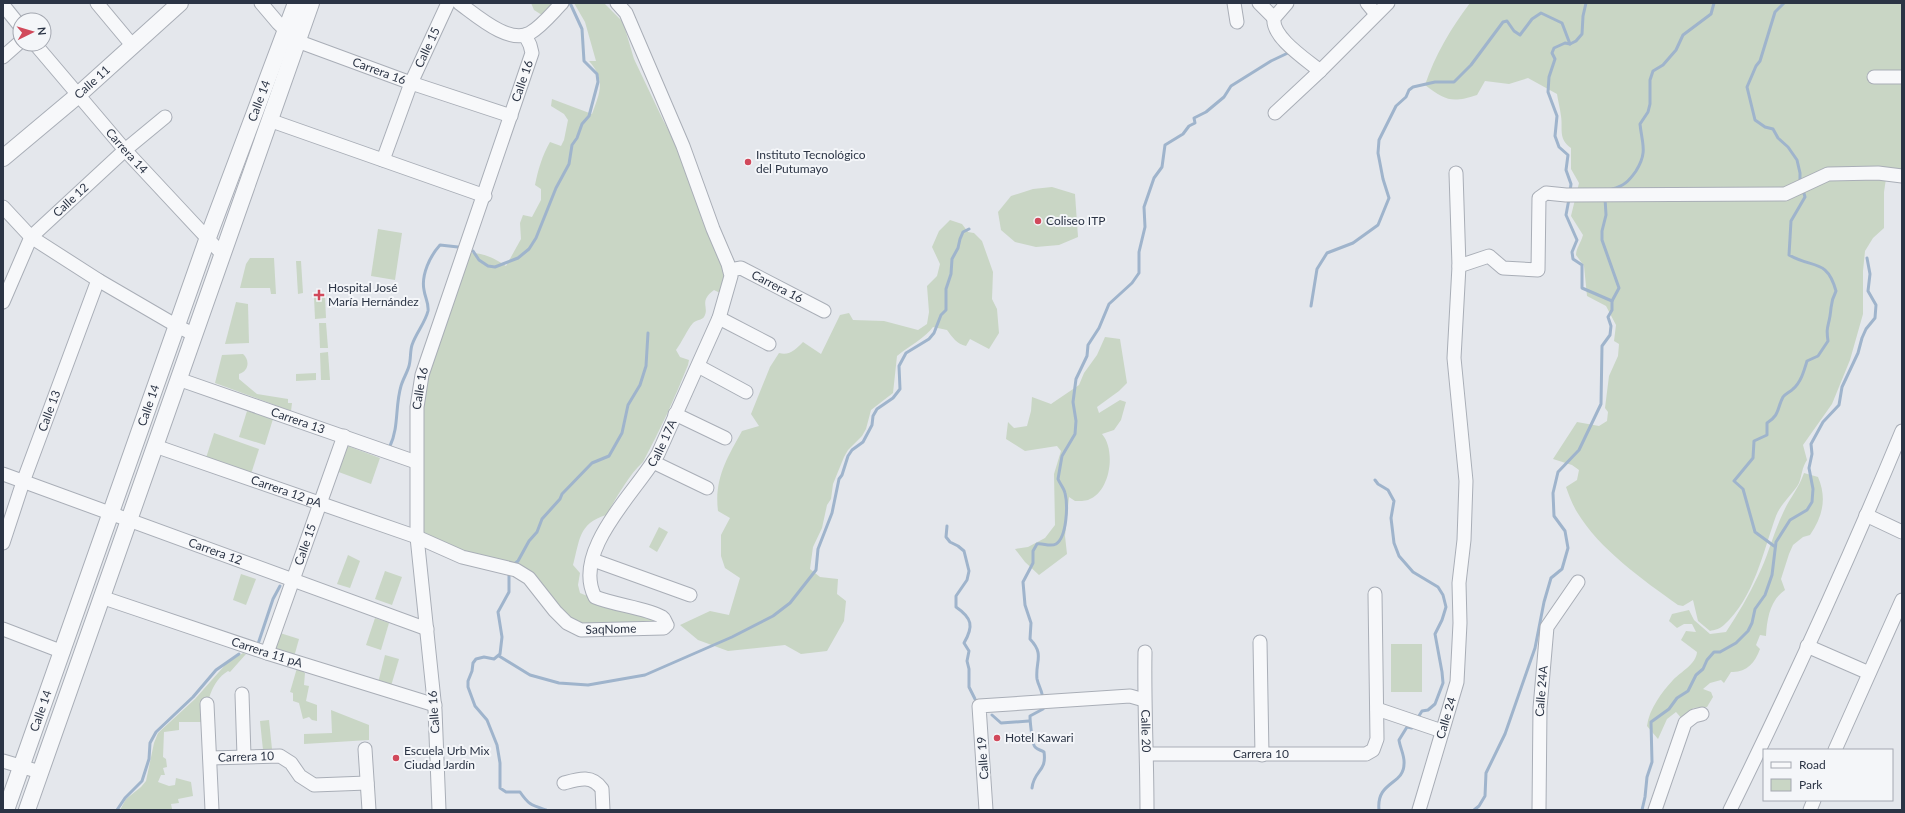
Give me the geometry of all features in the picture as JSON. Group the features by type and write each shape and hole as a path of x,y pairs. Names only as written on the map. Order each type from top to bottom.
{"street":[{"path":"97,3 132,45"},
{"name":"Calle 11","path":"3,158 77,96 180,3"},
{"name":"Carrera 16","path":"261,3 291,36 411,83 512,116"},
{"name":"Calle 14","path":"27,810 178,379 195,335 269,120 291,36 296,3"},
{"name":"Calle 14","path":"6,810 23,767 110,514 207,240 291,36 311,3"},
{"name":"Calle 15","path":"383,160 411,83 448,3"},
{"path":"459,3 499,30 513,36 525,35 532,32 562,3"},
{"path":"617,3 626,13 683,146 730,270"},
{"path":"1234,3 1237,22"},
{"path":"1259,3 1274,18"},
{"path":"1287,3 1274,18 1274,26 1283,39 1303,58 1320,71"},
{"path":"1367,3 1376,14"},
{"path":"1276,113 1388,3"},
{"path":"3,5 12,16"},
{"name":"Calle 16","path":"439,810 434,705 417,537 417,407 422,375 485,196 532,53 525,35"},
{"path":"3,57 12,49"},
{"name":"Carrera 14","path":"41,52 77,96 125,150 207,240 223,255"},
{"path":"1874,77 1902,77"},
{"name":"Calle 12","path":"3,302 31,237 125,150 165,117"},
{"path":"269,120 485,196"},
{"name":"Calle 24","path":"1419,810 1457,682 1460,623 1459,583 1464,540 1466,481 1454,358 1459,266 1456,173"},
{"path":"1459,266 1490,256 1503,268 1538,270 1539,198 1546,193 1566,195 1785,194 1828,174 1878,173 1902,176"},
{"path":"3,207 31,237 98,280 195,335"},
{"name":"Carrera 16","path":"730,270 741,268 824,311"},
{"name":"Calle 17A","path":"593,560 597,547 612,519 653,462 720,318 731,276 730,270"},
{"name":"Calle 13","path":"3,543 23,482 98,280"},
{"path":"720,318 769,344"},
{"path":"698,366 746,392"},
{"name":"Carrera 13","path":"178,379 416,462"},
{"path":"675,414 725,438"},
{"path":"1730,810 1807,646 1902,431"},
{"name":"Calle 15","path":"267,653 344,436"},
{"name":"Carrera 12 pA","path":"155,446 417,537"},
{"path":"653,462 707,488"},
{"name":"Carrera 12","path":"3,474 128,521 427,629"},
{"path":"1866,515 1902,532"},
{"name":"SaqNome","path":"417,537 462,557 512,569 529,578 559,615 567,622 581,630 657,630 664,628 667,625 664,618 655,614 608,602 595,597 590,587 589,579 593,560"},
{"path":"593,560 690,595"},
{"name":"Calle 24A","path":"1539,810 1540,708 1547,627 1578,582"},
{"path":"1375,594 1377,710 1442,731"},
{"name":"Carrera 11 pA","path":"101,597 267,653 434,705"},
{"path":"1835,749 1868,673 1902,600"},
{"path":"3,629 63,652"},
{"path":"1260,642 1262,754"},
{"path":"1807,646 1868,673"},
{"name":"Calle 20","path":"1145,652 1144,700 1147,754 1147,810"},
{"path":"242,694 244,756"},
{"name":"Calle 19","path":"986,810 979,706 1130,696 1144,700"},
{"path":"207,704 212,810"},
{"name":"Carrera 10","path":"1147,754 1366,754 1373,750 1377,739 1377,710"},
{"path":"1655,810 1685,723 1694,716 1702,714"},
{"path":"365,749 369,810"},
{"name":"Carrera 10","path":"210,758 280,756 291,763 300,776 314,785 367,783"},
{"path":"3,761 40,772"},
{"path":"564,783 585,778 594,781 602,789 604,810"}],"green space":[{"path":"531,3 558,3 542,15 534,10"},
{"path":"574,3 604,3 623,22 634,59 675,142 698,204 702,220 721,259 726,277 720,293 714,290 709,294 705,301 706,310 704,317 693,323 676,350 680,357 689,360 688,365 667,414 643,462 627,480 606,515 590,523 585,528 577,548 573,565 580,573 578,585 580,593 624,611 662,622 638,627 575,623 528,574 480,559 422,534 422,453 425,380 466,258 471,253 481,254 506,266 521,239 520,223 523,215 532,217 541,200 541,189 535,185 539,168 550,142 561,146 564,140 568,120 564,114 551,106 552,99 592,114 599,93 600,80 598,74 589,61 596,61 585,22"},
{"path":"1470,3 1902,3 1902,172 1887,172 1884,192 1884,228 1873,238 1865,251 1863,271 1863,314 1850,360 1832,404 1803,445 1807,460 1799,483 1778,511 1762,559 1750,588 1743,602 1734,614 1724,625 1719,628 1710,631 1698,621 1693,600 1683,606 1678,605 1623,563 1597,539 1577,512 1566,487 1577,480 1579,470 1572,465 1553,459 1577,422 1599,426 1607,421 1608,412 1605,408 1609,376 1618,356 1619,344 1614,341 1616,325 1606,306 1587,296 1584,266 1576,255 1583,235 1571,216 1579,183 1571,169 1571,148 1564,141 1562,134 1561,116 1557,94 1528,78 1509,84 1485,81 1477,95 1455,100 1438,94 1425,85 1444,42"},
{"name":"Coliseo ITP","path":"1052,187 1075,194 1078,237 1059,245 1036,247 1015,242 1001,230 998,212 1011,196 1033,189"},
{"path":"950,220 962,224 968,232 974,233 982,241 993,272 992,299 997,309 999,333 989,349 970,339 966,346 960,344 947,330 933,327 930,331 897,356 893,393 871,410 866,429 862,436 848,450 844,457 833,484 831,499 827,505 822,528 813,547 810,569 820,577 838,579 837,594 846,601 844,621 827,651 801,654 785,645 728,651 698,640 680,625 710,611 729,615 740,578 725,568 721,556 721,535 730,518 718,511 718,489 723,469 731,450 742,431 759,426 751,414 770,367 779,353 790,353 803,342 821,354 840,315 849,313 853,320 884,321 918,330 927,324 929,312 927,286 937,276 940,264 932,247 939,231"},
{"path":"378,229 402,233 395,280 371,276"},
{"path":"250,258 274,258 276,294 271,294 270,288 240,288 246,264"},
{"path":"296,261 301,261 303,293 298,294"},
{"path":"325,296 326,318 315,319 314,297"},
{"path":"236,302 248,304 249,343 225,344"},
{"path":"319,323 326,323 328,348 320,348"},
{"path":"1105,337 1120,339 1127,383 1119,391 1097,407 1099,413 1120,400 1126,402 1121,420 1114,430 1102,434 1109,450 1109,470 1102,489 1096,496 1084,501 1075,501 1069,497 1065,536 1067,554 1039,575 1025,562 1015,549 1028,547 1045,538 1055,525 1054,474 1061,451 1057,446 1025,451 1006,439 1008,422 1014,428 1027,426 1031,411 1032,397 1051,404 1079,385 1084,373 1097,355"},
{"path":"328,352 330,380 321,380 320,353"},
{"path":"243,354 247,359 247,368 239,374 239,379 257,394 288,399 288,403 292,403 291,411 215,383 222,355"},
{"path":"316,373 316,380 296,381 296,374"},
{"path":"247,411 273,419 265,445 239,437"},
{"path":"214,433 259,449 251,474 206,458"},
{"path":"345,445 380,458 371,484 336,471"},
{"path":"1804,473 1818,477 1821,485 1823,500 1821,514 1810,535 1803,537 1793,545 1781,579 1785,590 1776,599 1770,610 1766,636 1760,635 1756,645 1760,649 1753,663 1741,671 1731,672 1724,683 1721,680 1710,683 1703,689 1711,692 1713,697 1707,707 1693,708 1688,719 1683,720 1676,712 1667,719 1658,739 1647,726 1650,713 1673,680 1691,664 1697,652 1681,640 1686,631 1696,632 1692,624 1684,624 1677,628 1669,621 1672,614 1689,610 1694,620 1710,634 1726,632 1755,583 1783,513"},
{"path":"659,527 668,532 657,552 649,547"},
{"path":"348,555 360,561 350,588 337,584"},
{"path":"385,571 402,577 392,605 375,599"},
{"path":"241,574 256,579 246,605 233,600"},
{"path":"375,618 389,623 381,650 366,645"},
{"path":"280,633 299,639 294,657 274,650"},
{"path":"1391,644 1422,644 1422,692 1391,692"},
{"path":"243,653 246,654 230,672 228,671 217,681 213,687 208,700 203,722 179,722 179,730 164,732 163,757 166,759 167,767 163,768 165,775 161,775 158,782 169,786 175,785 176,778 191,782 193,796 178,799 179,803 171,804 172,809 120,810 126,799 146,781 154,743 158,733 195,699 226,664"},
{"path":"385,655 399,659 391,686 378,683"},
{"path":"297,668 305,673 304,685 309,686 306,701 317,705 317,721 312,720 309,717 303,719 299,703 293,701 293,693 290,692"},
{"path":"331,710 369,725 369,740 304,744 304,734 332,733"},
{"path":"269,720 272,749 263,750 260,721"}],"waterway":[{"path":"473,251 479,260 488,266 495,267 518,258 529,249 536,238 556,188 569,164 572,145 577,138 582,124 589,116 598,82 597,74 584,61 582,29 570,3"},
{"path":"1570,192 1571,184 1566,170 1568,155 1559,147 1555,136 1557,116 1548,92 1549,77 1555,59 1552,53 1554,48 1565,43 1570,44 1576,41 1582,34 1583,16 1586,3"},
{"path":"1612,189 1623,185 1636,171 1640,164 1643,153 1640,124 1648,112 1650,104 1650,80 1653,71 1663,65 1676,50 1683,35 1711,14 1714,3"},
{"path":"1784,3 1775,12 1760,61 1756,66 1747,87 1755,120 1765,127 1773,129 1778,138 1788,147 1797,160 1800,173 1800,183"},
{"path":"1311,306 1317,269 1327,253 1353,243 1378,225 1389,198 1383,179 1378,153 1379,140 1396,106 1406,97 1409,90 1413,87 1435,82 1454,82 1471,65 1503,22 1507,21 1514,31 1520,35 1532,19 1541,13 1562,23 1570,44"},
{"path":"1042,694 1037,679 1038,654 1035,645 1030,639 1031,623 1025,605 1023,582 1033,563 1033,551 1037,544 1056,544 1062,535 1066,520 1066,498 1058,479 1062,456 1075,434 1076,421 1073,402 1076,379 1087,356 1088,345 1099,328 1109,304 1132,283 1139,273 1139,252 1145,227 1144,207 1154,178 1162,167 1165,145 1183,134 1189,126 1195,123 1194,118 1206,112 1224,97 1231,86 1271,61 1290,52"},
{"path":"1774,546 1755,532 1743,489 1734,481 1753,458 1754,441 1767,435 1767,423 1776,414 1783,397 1798,383 1807,361 1818,356 1828,341 1827,333 1832,301 1836,291 1832,281 1824,269 1789,255 1791,221 1805,197 1803,190"},
{"path":"1605,198 1606,215 1602,231 1602,240 1619,288 1612,301"},
{"path":"1474,810 1479,806 1485,796 1486,773 1505,734 1535,648 1544,602 1551,578 1562,569 1568,548 1565,531 1554,516 1553,493 1558,472 1579,450 1601,404 1602,346 1610,335 1611,326 1608,317 1612,310 1612,301 1582,288 1582,265 1573,259 1572,252 1577,240 1566,215 1569,199"},
{"path":"499,656 530,675 559,683 588,685 645,675 732,637 773,616 790,603 816,570 818,549 832,513 839,479 842,475 848,456 852,450 863,442 872,425 873,416 877,409 893,398 900,389 899,366 906,353 929,339 934,333 941,315 946,310 946,289 951,274 952,259 958,248 963,232 969,229"},
{"path":"390,446 395,431 399,394 409,366 412,345 428,311 423,284 427,266 440,245 458,247"},
{"path":"1642,810 1647,777 1652,762 1651,722 1669,709 1677,698 1688,691 1696,675 1703,669 1707,660 1714,652 1720,652 1736,643 1748,631 1752,623 1755,609 1765,595 1772,575 1776,542 1790,520 1807,510 1812,502 1813,489 1809,468 1812,454 1811,444 1823,422 1839,405 1842,387 1858,353 1862,338 1866,329 1875,318 1876,305 1868,291 1870,274 1867,258"},
{"path":"513,565 518,561 529,541 537,532 542,519 560,499 562,494 592,463 609,456 622,433 628,405 640,385 646,366 648,333"},
{"path":"1375,480 1378,484 1388,490 1394,501 1391,518 1394,543 1399,556 1413,572 1438,587 1443,595 1446,607 1442,620 1435,634 1443,683 1435,704 1428,710 1422,711 1417,719"},
{"path":"947,526 946,537 950,542 964,551 969,571 967,580 956,596 956,607 965,615 970,623 969,632 964,643 969,651 967,661 969,669 969,687 975,699"},
{"path":"509,572 509,592 498,612 502,637 500,654 494,659 484,657 476,659 473,663 468,681 468,687 475,706 487,720 497,745 500,763 500,788 506,792 520,792 531,804 546,810"},
{"path":"258,644 273,599 280,586"},
{"path":"117,810 125,798 142,781 149,759 150,743 156,732 193,697 216,670 239,654"},
{"path":"1032,788 1033,782 1044,764 1044,752 1036,748 1034,745 1030,716 1043,709"},
{"path":"992,715 1001,723 1029,721"},
{"path":"1379,810 1379,801 1382,794 1403,771 1404,758 1399,740 1407,727 1412,728 1414,726"}],"place":[{"name":"Instituto Tecnológico del Putumayo","path":"748,162"},
{"name":"Coliseo ITP","path":"1038,221"},
{"name":"Hospital José María Hernández","path":"319,295"},
{"name":"Hotel Kawari","path":"997,738"},
{"name":"Escuela Urb Mix Ciudad Jardín","path":"396,758"}]}
